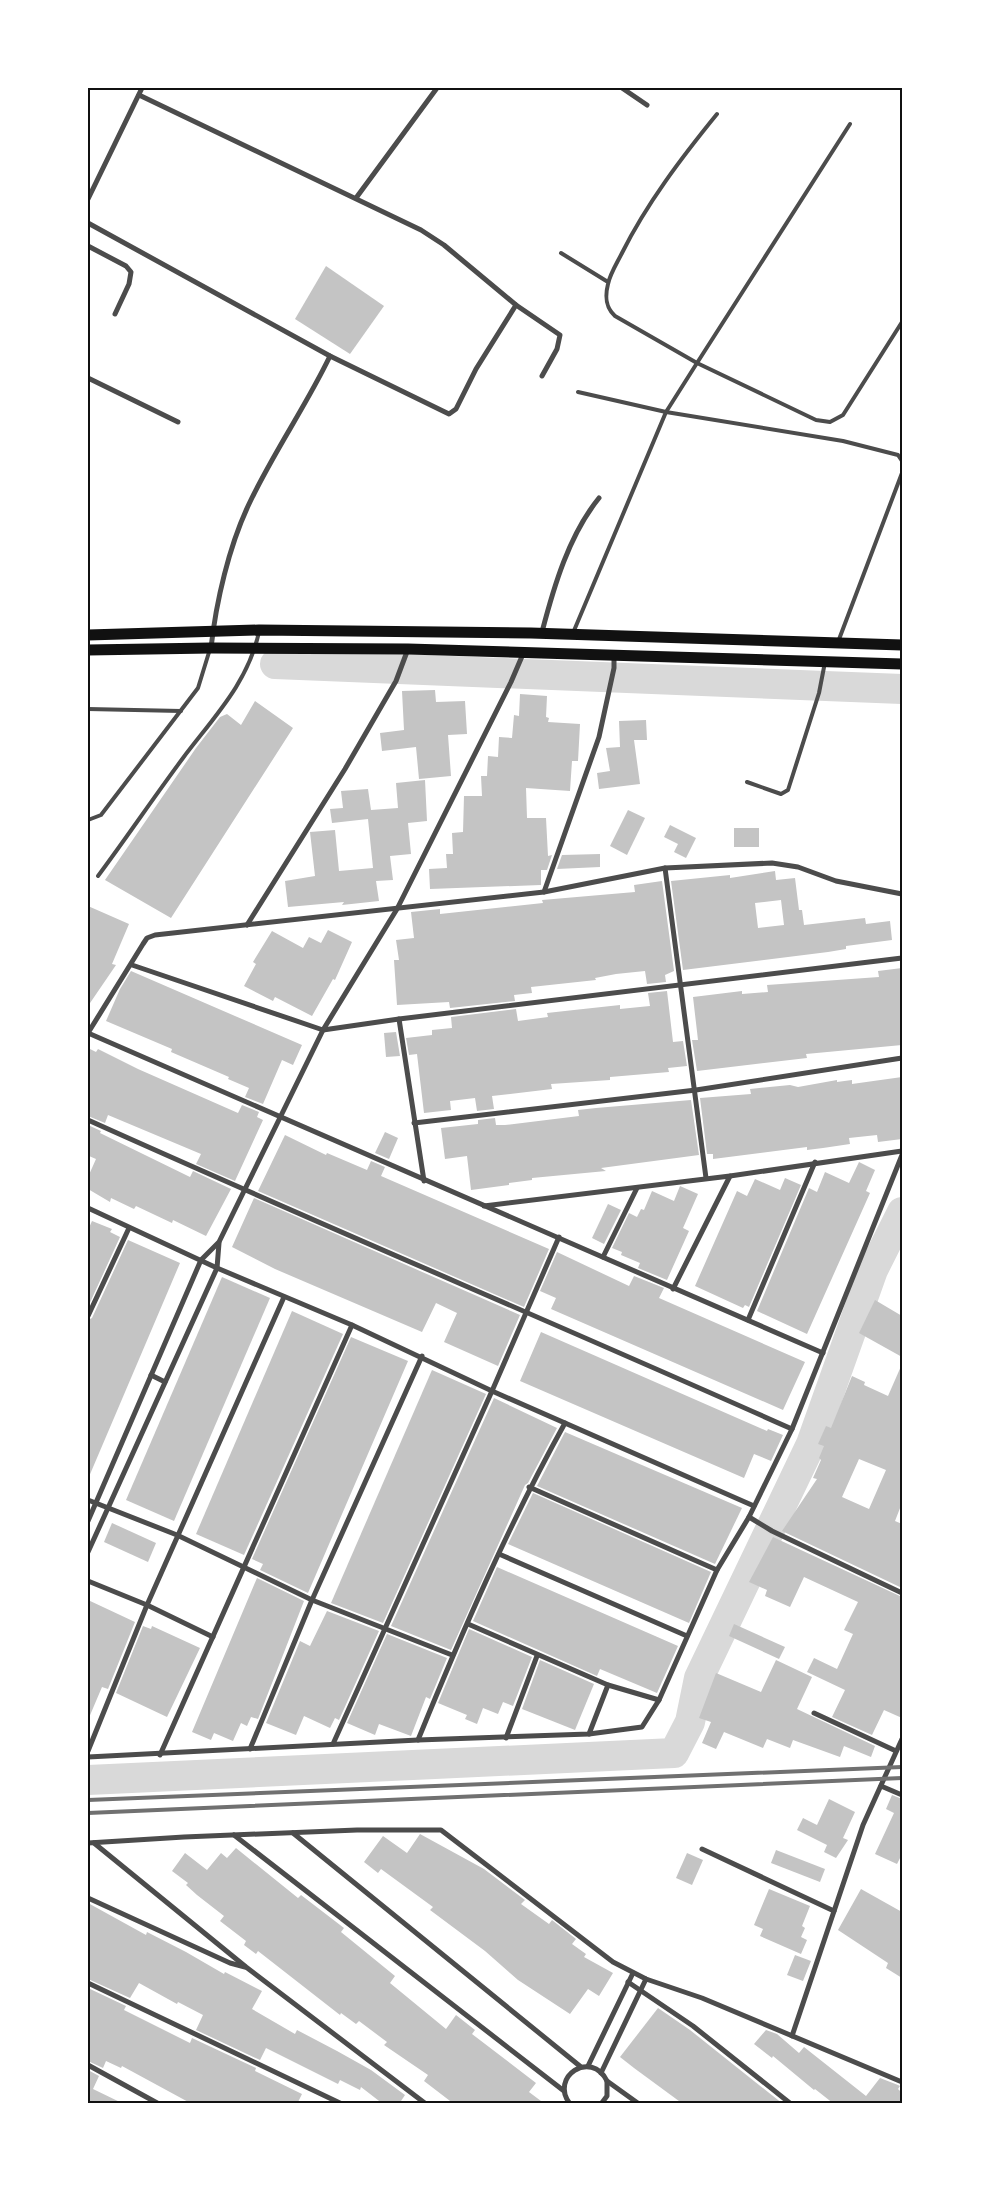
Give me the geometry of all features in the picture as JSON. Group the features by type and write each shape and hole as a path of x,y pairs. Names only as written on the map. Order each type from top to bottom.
{"highway":[{"path":"88,635 259,630 573,633 902,645"},
{"path":"88,650 255,648 521,659 614,655 902,664"}],"street":[{"path":"88,200 142,88"},
{"path":"356,198 437,88"},
{"path":"622,88 646,105"},
{"path":"139,94 421,230 444,246 516,305 560,335 557,349 542,376"},
{"path":"88,222 330,356 449,414 456,409 476,369 516,305"},
{"path":"88,246 126,266 131,272 129,284 116,314"},
{"path":"210,648 221,585 248,505 314,389 330,356"},
{"path":"88,378 178,422"},
{"path":"542,633 553,589 586,515 599,498"},
{"path":"247,925 345,770 397,679 406,653"},
{"path":"544,892 600,737 614,668 614,655"},
{"path":"88,1522 201,1260 219,1242 282,1118 323,1030 397,909 521,659"},
{"path":"823,1353 424,1181 88,1033 132,965 147,938 155,935 544,892 665,868 772,863 798,867 836,881 902,894"},
{"path":"665,868 696,1090 706,1178"},
{"path":"132,965 323,1030 399,1018 682,986 902,958"},
{"path":"399,1018 424,1181"},
{"path":"414,1124 696,1090 902,1058"},
{"path":"88,1120 245,1191 528,1311 792,1429"},
{"path":"484,1206 730,1176 815,1162 902,1151"},
{"path":"88,1757 160,1755 418,1740 589,1734 642,1728 659,1700 717,1570 749,1517 792,1429 902,1154"},
{"path":"748,1320 815,1162"},
{"path":"673,1289 730,1176"},
{"path":"603,1257 637,1188"},
{"path":"88,1208 217,1268 352,1324 492,1391 754,1506"},
{"path":"88,1316 128,1228"},
{"path":"333,1744 559,1238"},
{"path":"88,1552 106,1508 217,1268 219,1242"},
{"path":"88,1751 177,1535 284,1297"},
{"path":"160,1755 352,1324"},
{"path":"250,1749 312,1600 422,1356"},
{"path":"151,1376 165,1382"},
{"path":"418,1740 452,1655 468,1624 529,1488 565,1422"},
{"path":"529,1488 717,1570"},
{"path":"88,1500 177,1535 312,1600 452,1655"},
{"path":"749,1517 772,1531 902,1593"},
{"path":"499,1554 687,1636"},
{"path":"88,1581 147,1605 213,1637"},
{"path":"468,1624 537,1656 608,1685 659,1700"},
{"path":"506,1738 537,1656"},
{"path":"589,1734 608,1685"},
{"path":"814,1713 896,1751"},
{"path":"792,2036 834,1911 843,1890 863,1825 902,1739"},
{"path":"881,1786 902,1795"},
{"path":"91,1843 292,1833 442,1831 613,1962 632,1973 684,1992 902,2082"},
{"path":"292,1833 581,2067"},
{"path":"234,1835 564,2090 569,2103"},
{"path":"91,1843 246,1967 426,2104"},
{"path":"702,1849 834,1911"},
{"path":"88,1898 230,1963 246,1967"},
{"path":"588,2066 632,1973"},
{"path":"601,2073 646,1979"},
{"path":"628,1982 641,1989 737,2060 791,2104"},
{"path":"88,1983 342,2104"},
{"path":"88,2065 159,2104"},
{"path":"564,2090 568,2075 581,2067 588,2066 601,2073 607,2081 639,2104"},
{"path":"601,2104 606,2096 607,2081"}],"lane":[{"path":"717,114 684,154 656,195 627,244 608,282 606,301 614,316 697,363 816,420 830,422 843,416 902,322"},
{"path":"573,633 666,412 850,124"},
{"path":"561,253 608,282"},
{"path":"578,392 666,412 842,441 898,455 902,461"},
{"path":"837,644 902,473"},
{"path":"98,876 243,678 255,648 259,630"},
{"path":"88,820 101,815 198,688 210,648"},
{"path":"747,782 781,794 788,790 819,693 826,661"},
{"path":"88,709 181,711"}],"building":[{"path":"326,266 384,306 350,354 295,319"},
{"path":"435,690 436,702 465,701 467,734 448,735 451,776 419,779 416,747 382,751 380,733 404,730 402,691"},
{"path":"520,694 547,696 546,717 549,718 548,722 580,724 578,761 572,761 570,791 526,788 527,818 546,818 548,856 552,855 547,870 541,870 541,885 430,889 429,869 447,868 446,854 453,854 452,833 463,832 464,796 482,796 481,776 487,776 488,756 498,757 499,737 512,738 514,715 519,716"},
{"path":"255,701 293,728 171,918 105,880 196,748 220,717 227,714 241,725"},
{"path":"646,720 647,740 634,740 640,784 599,789 597,773 610,771 606,748 620,747 619,721"},
{"path":"425,780 427,821 408,823 411,854 390,856 393,880 376,881 379,901 342,905 344,902 288,907 285,881 315,876 310,832 335,830 339,871 373,868 368,819 332,823 330,809 343,808 341,791 368,789 371,810 398,808 396,783"},
{"path":"628,810 645,818 627,855 610,846"},
{"path":"670,825 696,838 686,858 674,852 678,844 664,837"},
{"path":"734,828 759,828 759,847 734,847"},
{"path":"600,854 600,867 557,869 562,855"},
{"path":"775,871 776,880 795,878 799,910 802,910 804,925 865,918 866,924 890,921 892,940 846,946 846,949 828,952 683,970 671,881 730,875 730,878","holes":["781,900 784,925 758,928 755,903"]},
{"path":"662,881 674,971 665,975 666,982 647,984 645,971 616,974 595,978 596,980 531,987 532,993 514,995 515,1001 450,1008 449,1002 397,1005 394,960 399,960 396,940 414,938 411,912 440,909 440,914 543,903 542,900 635,892 634,885"},
{"path":"88,906 129,924 112,964 116,965 88,1006"},
{"path":"328,930 352,942 335,980 333,979 312,1016 275,997 273,1001 244,986 256,964 253,962 272,931 303,948 309,937 321,943"},
{"path":"902,968 902,1045 806,1054 807,1058 697,1071 692,1040 698,1040 693,997 742,991 742,994 768,992 767,985 879,977 878,971"},
{"path":"131,971 302,1045 293,1065 282,1060 263,1104 245,1097 249,1088 228,1079 229,1077 171,1052 172,1049 106,1021 120,989"},
{"path":"667,991 673,1042 683,1041 687,1066 668,1068 669,1072 610,1077 610,1080 551,1084 552,1089 492,1096 494,1109 477,1111 475,1098 450,1101 451,1110 424,1113 417,1054 409,1055 406,1038 432,1035 432,1030 452,1028 451,1017 516,1009 518,1021 548,1017 547,1013 620,1005 620,1009 650,1006 648,993"},
{"path":"396,1032 400,1056 386,1057 384,1033"},
{"path":"88,1048 96,1052 98,1049 138,1069 238,1113 242,1105 259,1112 257,1117 263,1120 235,1181 196,1164 201,1154 108,1115 105,1123 88,1116"},
{"path":"902,1077 902,1139 878,1142 877,1135 849,1138 850,1144 807,1150 807,1147 713,1159 713,1154 707,1154 700,1098 751,1094 750,1089 790,1085 798,1087 837,1080 837,1082 852,1080 852,1084"},
{"path":"691,1100 699,1155 601,1168 606,1171 532,1178 532,1180 509,1183 509,1185 471,1190 467,1156 445,1159 441,1128 478,1124 478,1120 495,1118 496,1125 505,1125 579,1116 578,1110"},
{"path":"88,1125 101,1131 100,1133 190,1177 193,1171 231,1189 206,1236 173,1220 172,1223 136,1206 134,1209 111,1198 110,1202 88,1189 88,1177 96,1159 89,1156 88,1160"},
{"path":"385,1132 398,1138 389,1159 375,1153"},
{"path":"285,1135 326,1155 327,1153 367,1170 371,1161 385,1167 381,1176 549,1249 524,1307 258,1191"},
{"path":"859,1162 875,1170 866,1191 870,1193 807,1334 757,1311 809,1188 817,1192 825,1172 849,1183"},
{"path":"785,1178 801,1185 749,1307 745,1305 743,1308 695,1286 737,1191 747,1196 755,1179 780,1190"},
{"path":"680,1186 698,1194 683,1228 689,1231 667,1280 638,1268 640,1263 621,1255 622,1252 612,1248 629,1213 637,1217 641,1209 644,1210 652,1191 674,1201"},
{"path":"254,1198 520,1315 498,1366 444,1342 457,1313 436,1303 422,1332 275,1269 232,1247"},
{"path":"608,1204 621,1210 604,1244 592,1238"},
{"path":"92,1221 112,1229 110,1232 120,1237 88,1307 88,1230"},
{"path":"128,1240 180,1263 88,1479 88,1320 92,1318"},
{"path":"557,1252 629,1286 634,1276 664,1288 659,1298 805,1362 783,1410 551,1309 556,1298 540,1291"},
{"path":"222,1277 270,1298 174,1521 126,1500"},
{"path":"875,1300 902,1316 902,1357 859,1333"},
{"path":"292,1311 343,1334 244,1555 196,1534"},
{"path":"541,1332 767,1431 768,1429 783,1435 771,1461 754,1454 744,1478 520,1381"},
{"path":"351,1337 408,1361 308,1593 260,1570 263,1564 252,1559"},
{"path":"902,1364 902,1503 895,1521 902,1524 902,1588 782,1531 817,1479 813,1478 821,1460 819,1458 824,1446 818,1444 826,1426 831,1428 852,1376 865,1382 864,1385 888,1396","holes":["859,1459 886,1470 869,1509 842,1497"]},
{"path":"432,1370 486,1394 383,1623 331,1603"},
{"path":"494,1398 557,1428 528,1483 525,1485 451,1650 391,1626"},
{"path":"565,1432 742,1508 715,1564 537,1486"},
{"path":"533,1493 711,1572 689,1623 508,1544"},
{"path":"112,1523 156,1543 148,1562 104,1542"},
{"path":"773,1537 902,1597 902,1718 884,1710 872,1735 832,1717 845,1690 807,1672 814,1658 837,1669 853,1634 844,1630 858,1602 804,1577 790,1607 765,1596 767,1590 749,1582"},
{"path":"497,1567 678,1646 657,1693 600,1669 597,1676 473,1621"},
{"path":"257,1578 304,1601 258,1719 251,1717 247,1726 241,1723 233,1741 214,1733 211,1740 192,1732"},
{"path":"88,1600 135,1622 108,1689 102,1687 88,1720"},
{"path":"327,1611 379,1631 339,1720 335,1718 330,1728 304,1716 296,1735 266,1723 300,1641 310,1646"},
{"path":"734,1624 785,1647 779,1659 729,1636"},
{"path":"143,1626 151,1629 152,1626 200,1648 167,1717 116,1693"},
{"path":"469,1629 532,1657 513,1706 503,1702 498,1714 483,1708 477,1724 465,1719 467,1715 438,1703"},
{"path":"387,1634 447,1658 430,1699 426,1697 411,1736 379,1724 375,1735 347,1723"},
{"path":"540,1660 594,1684 575,1730 522,1709"},
{"path":"776,1660 812,1677 797,1709 875,1746 871,1757 844,1746 840,1757 793,1740 790,1748 767,1739 763,1748 724,1732 716,1749 702,1743 711,1722 699,1718 716,1673 761,1692"},
{"path":"892,1795 902,1799 902,1854 897,1864 875,1854 894,1813 886,1809"},
{"path":"829,1799 855,1812 843,1838 848,1840 836,1858 824,1852 827,1845 797,1830 803,1818 817,1825"},
{"path":"420,1834 484,1869 525,1900 521,1904 549,1924 552,1920 576,1939 572,1944 586,1954 584,1957 613,1973 599,1996 588,1989 570,2014 518,1980 485,1951 430,1910 433,1907 381,1869 378,1873 364,1862 383,1836 407,1853"},
{"path":"236,1848 298,1898 301,1895 344,1928 341,1932 395,1976 390,1983 446,2029 456,2015 475,2030 472,2034 536,2083 529,2092 545,2104 454,2104 424,2081 428,2075 384,2045 387,2042 359,2021 356,2024 341,2013 340,2015 258,1951 256,1954 244,1945 246,1941 220,1921 224,1916 197,1895 186,1885 188,1883 172,1871 185,1853 207,1870 221,1853 227,1858"},
{"path":"776,1850 825,1869 820,1882 771,1863"},
{"path":"687,1853 703,1860 692,1885 676,1878"},
{"path":"769,1889 810,1906 802,1926 805,1928 801,1937 807,1940 801,1954 760,1936 763,1929 754,1925"},
{"path":"861,1889 902,1912 902,1978 886,1968 888,1963 838,1930"},
{"path":"88,1903 146,1935 147,1932 224,1974 225,1972 262,1991 252,2009 295,2034 297,2030 371,2070 405,2095 399,2104 383,2104 361,2087 360,2090 340,2080 338,2084 266,2048 260,2060 196,2030 203,2015 178,2002 177,2004 139,1983 130,1998 88,1979"},
{"path":"795,1955 811,1961 803,1981 787,1975"},
{"path":"88,1988 126,2006 124,2010 190,2043 192,2038 256,2068 255,2071 302,2094 297,2104 192,2104 122,2066 121,2068 106,2061 103,2068 88,2061"},
{"path":"658,2008 690,2030 783,2104 683,2104 634,2068 620,2057"},
{"path":"766,2030 777,2034 799,2053 804,2047 866,2096 880,2078 900,2086 898,2089 902,2093 902,2104 834,2104 773,2056 772,2058 754,2044"},
{"path":"88,2070 99,2076 93,2089 124,2104 88,2104"}],"waterway":[{"path":"275,664 902,689"},
{"path":"88,1780 674,1753 690,1722 699,1678 811,1444 873,1270 902,1212"}],"railway":[{"path":"88,1800 902,1767"},
{"path":"88,1813 902,1778"}]}
